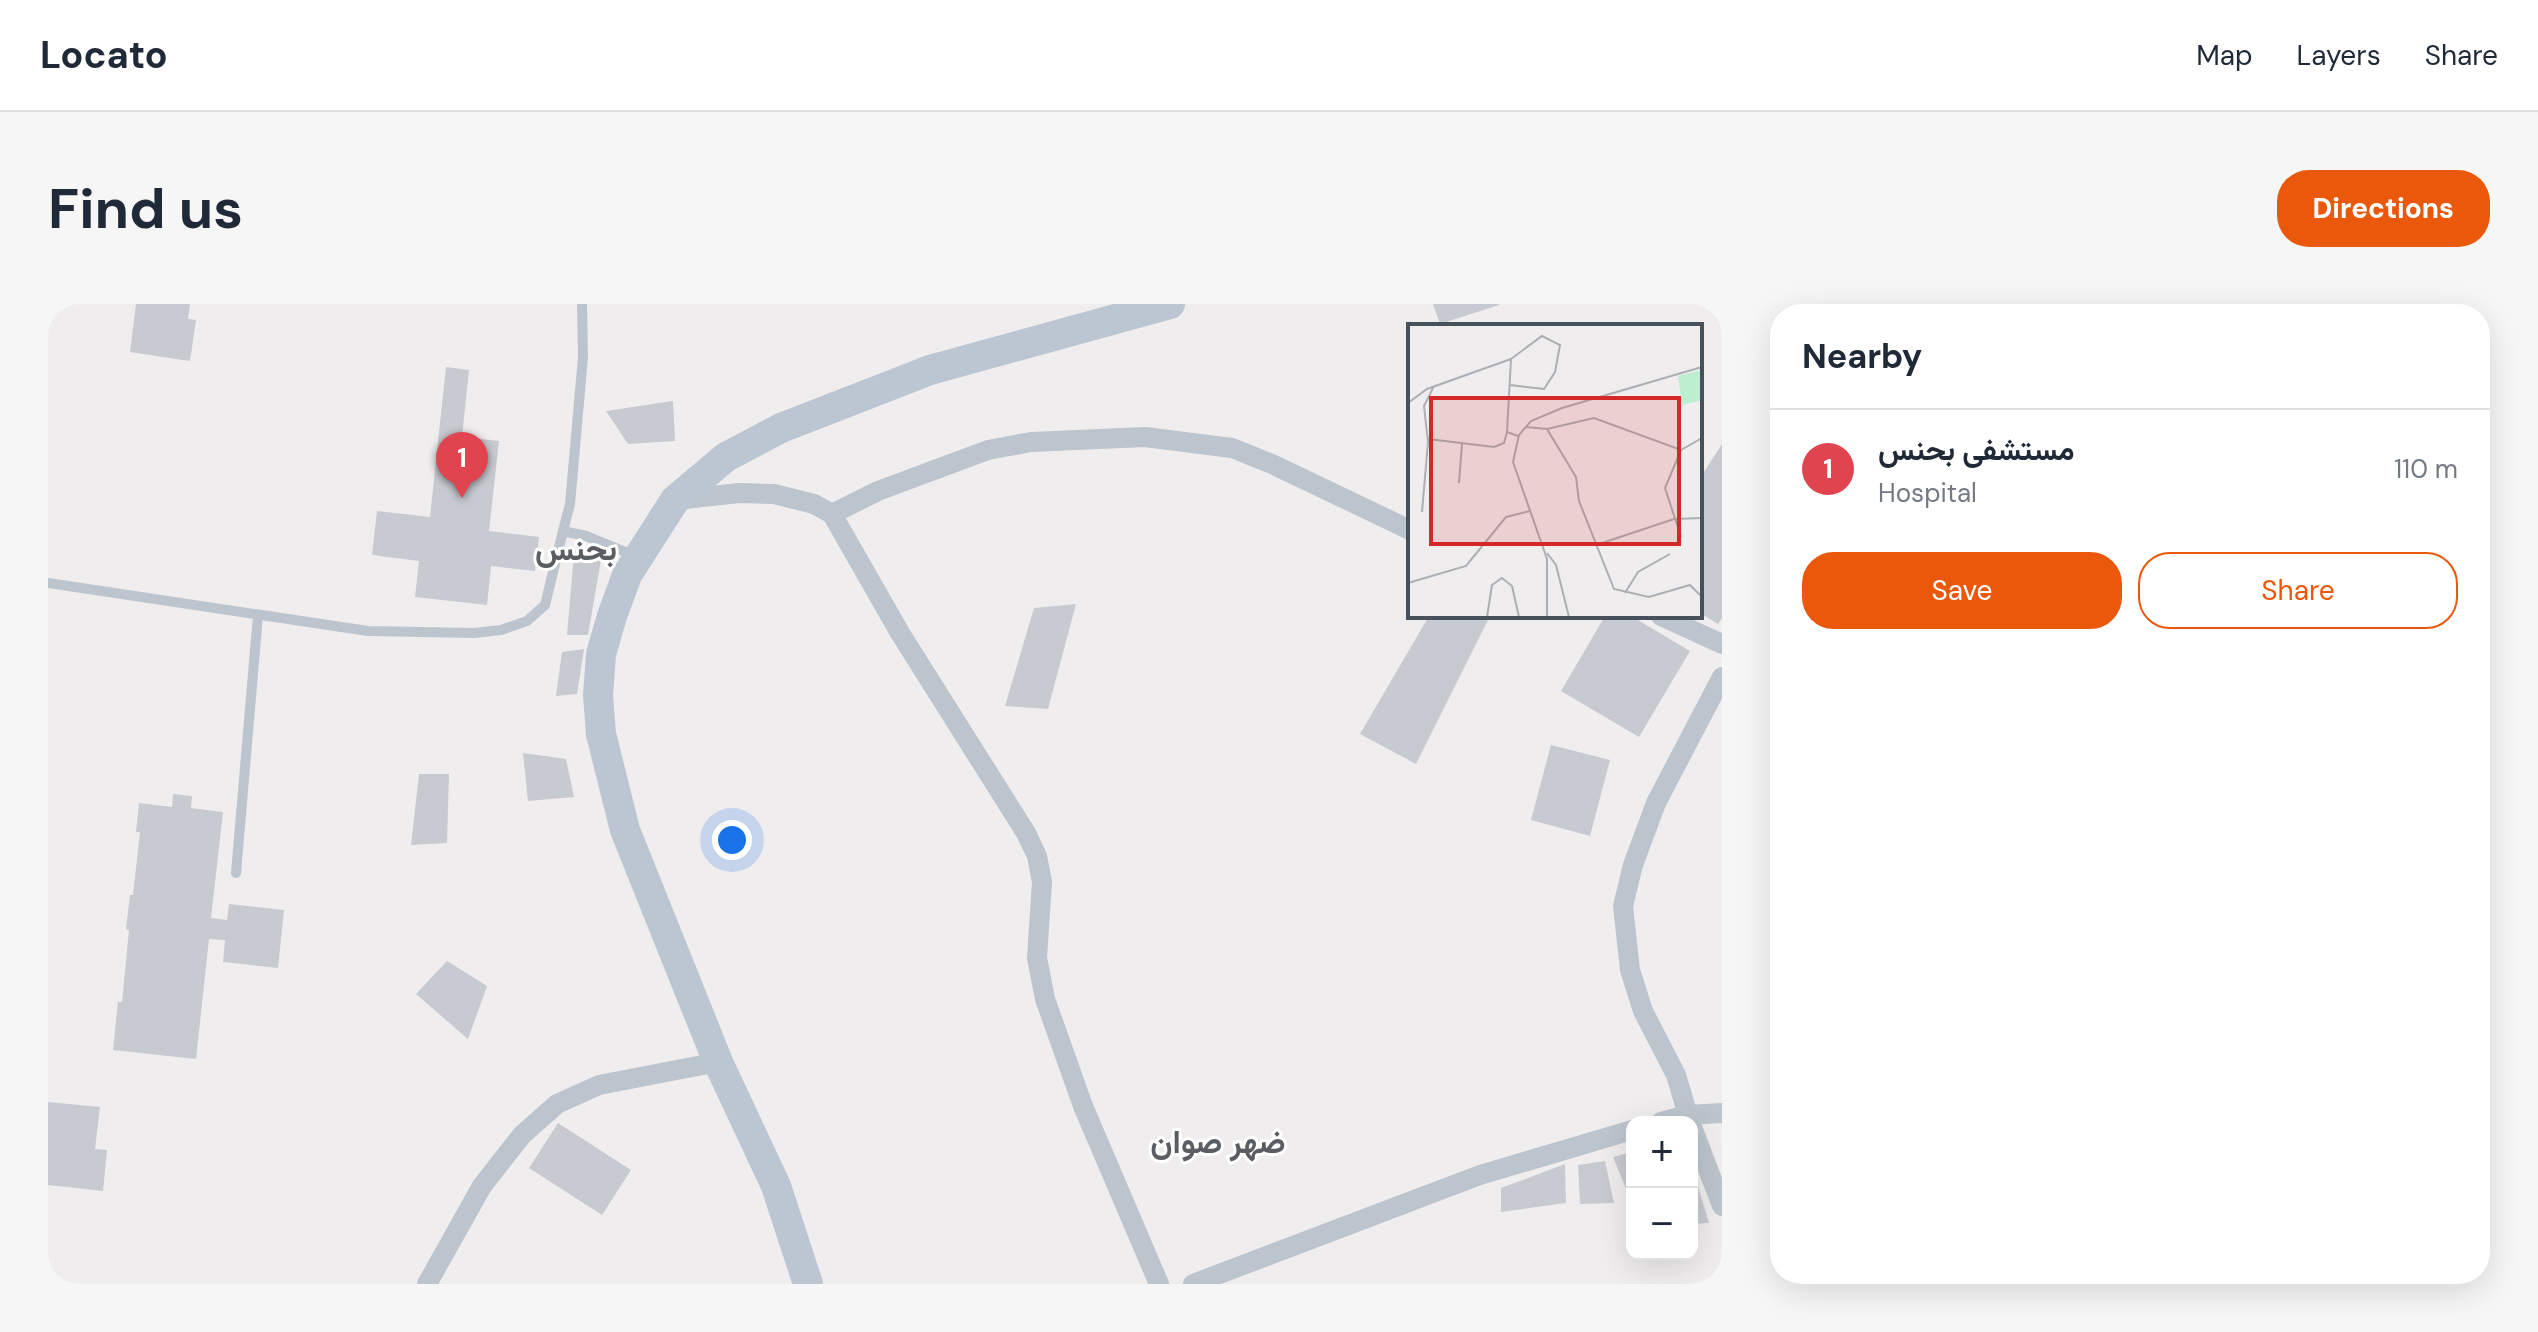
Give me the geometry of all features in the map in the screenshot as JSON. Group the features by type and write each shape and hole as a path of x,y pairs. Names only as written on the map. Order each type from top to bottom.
{"main road":[{"path":"808,1284 776,1186 718,1062 625,830 601,734 598,695 601,654 627,575 675,500 726,457 781,428 930,370 1170,304"}],"street":[{"path":"832,514 878,491 988,450 1031,442 1145,437 1232,448 1408,529"},
{"path":"675,500 739,493 774,494 814,504 832,514 900,633 1026,833 1037,856 1042,882 1037,958 1045,999 1083,1106 1159,1284"},
{"path":"1665,618 1722,644"},
{"path":"1688,1116 1676,1075 1643,1011 1630,970 1623,906 1633,865 1656,803 1722,677"},
{"path":"427,1284 482,1186 522,1135 557,1104 599,1085 718,1062"},
{"path":"1698,1119 1722,1113"},
{"path":"1193,1284 1480,1175 1626,1132"},
{"path":"1698,1142 1722,1206"}],"lane":[{"path":"48,311 53,304"},
{"path":"48,583 368,631 474,633 501,630 527,621 545,605 570,504 583,357 582,304"},
{"path":"563,531 586,536 637,556"},
{"path":"236,873 258,615"}],"building":[{"path":"136,304 190,304 188,319 196,320 190,361 130,352"},
{"path":"1433,304 1499,304 1499,305 1440,324"},
{"path":"446,367 469,370 462,437 499,441 489,531 539,537 535,571 491,566 487,605 415,597 419,561 372,555 377,511 430,517"},
{"path":"673,401 675,441 628,444 606,411"},
{"path":"1722,444 1722,618 1718,624 1702,614 1702,475"},
{"path":"604,543 588,635 567,635 574,553"},
{"path":"1076,604 1048,709 1005,706 1034,608"},
{"path":"1428,618 1489,618 1416,764 1360,734"},
{"path":"1604,618 1634,618 1690,651 1639,737 1561,691"},
{"path":"584,649 577,694 556,696 562,652"},
{"path":"1551,745 1610,760 1590,836 1531,820"},
{"path":"523,753 566,759 574,797 528,801"},
{"path":"419,774 449,774 447,843 411,845"},
{"path":"173,794 192,796 191,808 223,812 211,918 227,920 229,904 284,910 278,968 223,962 225,940 209,939 196,1059 113,1050 118,1002 122,1002 129,930 126,929 140,832 136,832 139,803 172,807"},
{"path":"447,961 487,986 468,1039 416,994"},
{"path":"48,1102 100,1107 95,1149 107,1150 103,1191 48,1185"},
{"path":"558,1123 631,1170 602,1215 529,1168"},
{"path":"1626,1154 1626,1188 1613,1157"},
{"path":"1605,1161 1614,1203 1580,1204 1578,1165"},
{"path":"1565,1164 1566,1203 1501,1212 1501,1188"},
{"path":"1698,1187 1709,1223 1698,1224"}],"place":[{"name":"مستشفى بحنس","path":"462,498"}],"district":[{"name":"بحنس","path":"576,549"},
{"name":"ضهر صوان","path":"1218,1142"}]}
